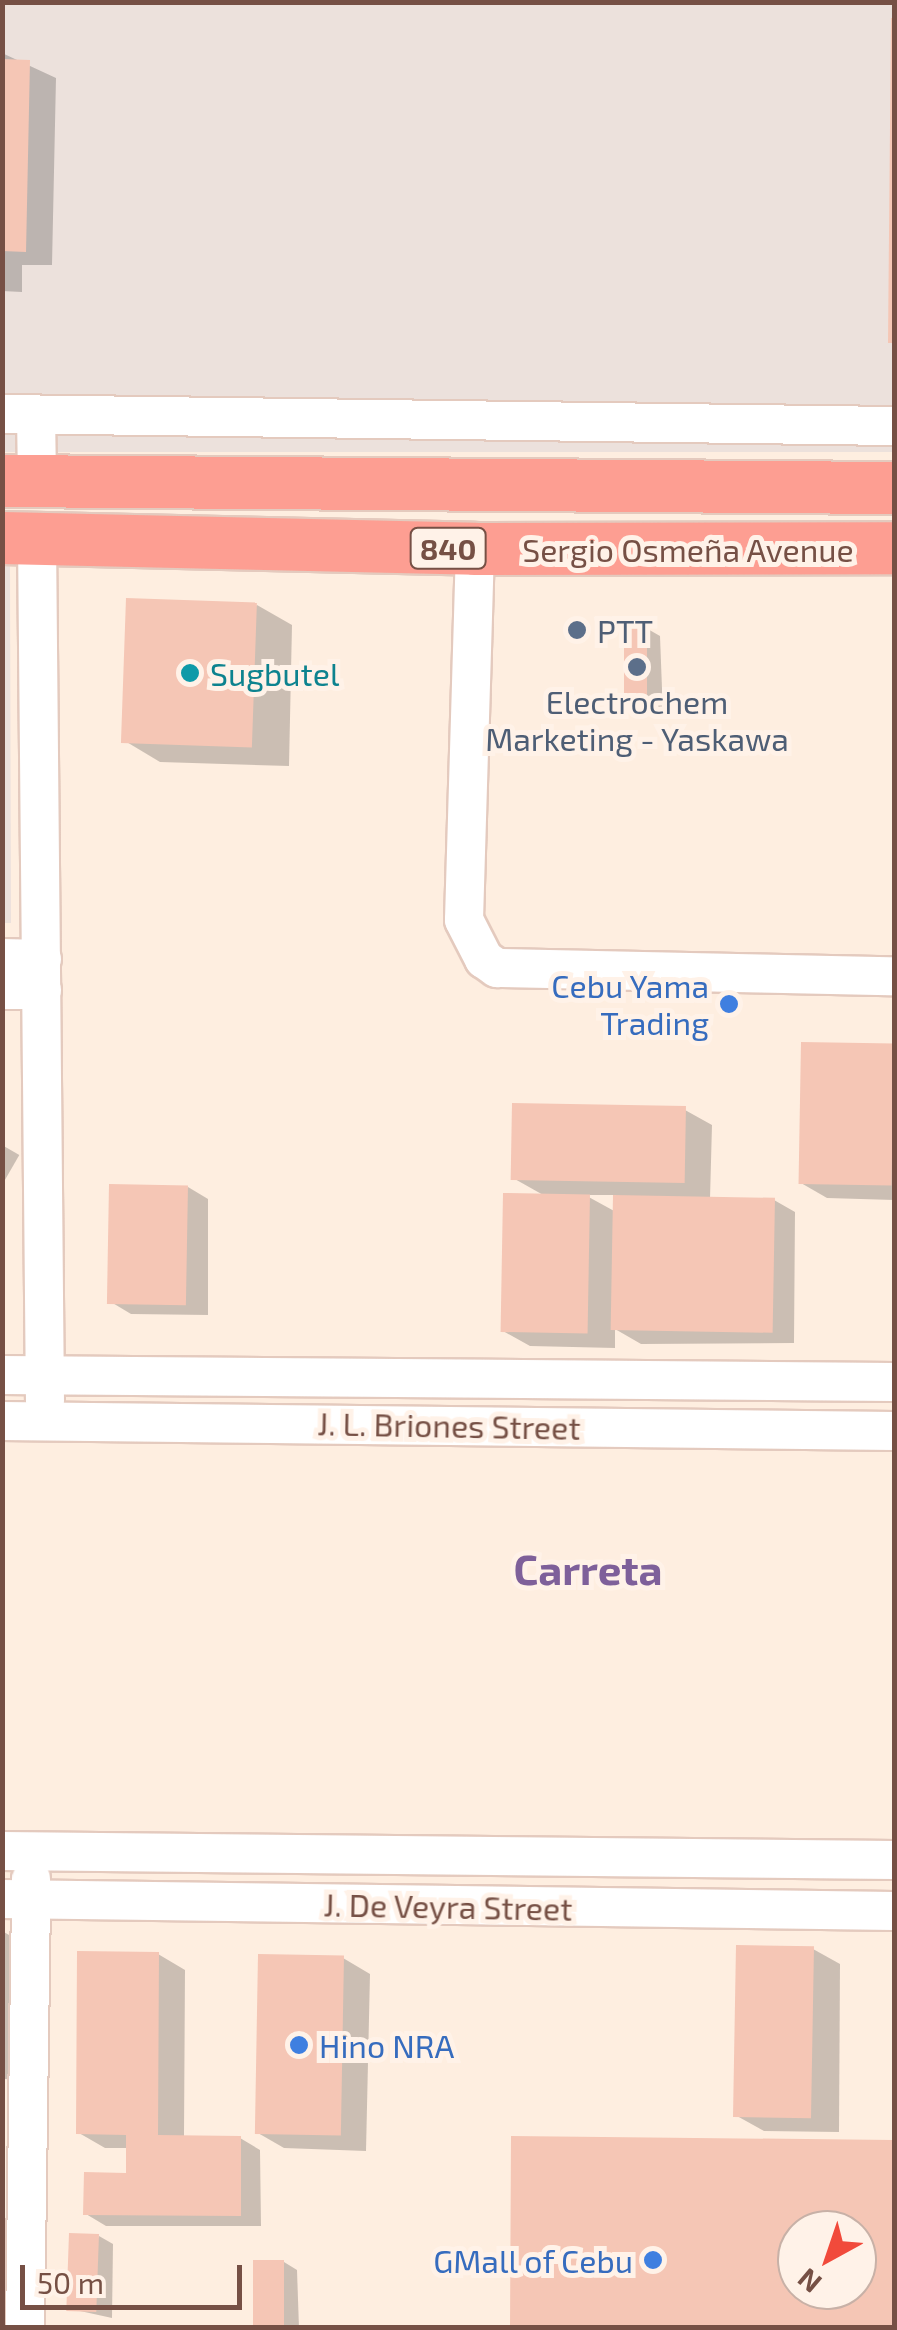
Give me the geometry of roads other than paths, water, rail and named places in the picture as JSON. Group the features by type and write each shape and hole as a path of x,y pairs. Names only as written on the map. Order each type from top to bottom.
{"highway":[{"name":"Sergio Osmeña Avenue","path":"20,482 894,488"},
{"name":"Sergio Osmeña Avenue","path":"20,538 475,549 894,548"}],"street":[{"path":"20,482 19,415 894,426"},
{"path":"20,538 42,975 45,1422"},
{"path":"475,549 464,920 484,959 496,968 894,976"},
{"path":"2,958 42,975"},
{"path":"2,990 42,975"},
{"name":"J. L. Briones Street","path":"2,1375 894,1382"},
{"path":"662,1380 663,1428"},
{"name":"J. L. Briones Street","path":"2,1421 894,1431"},
{"path":"17,1851 24,2328"},
{"name":"J. De Veyra Street","path":"17,1851 894,1860"},
{"name":"J. De Veyra Street","path":"17,1900 894,1911"}],"place":[{"name":"PTT","path":"577,630"},
{"name":"Electrochem Marketing - Yaskawa","path":"637,667"},
{"name":"Sugbutel","path":"190,673"},
{"name":"Cebu Yama Trading","path":"729,1004"},
{"name":"Hino NRA","path":"299,2045"},
{"name":"GMall of Cebu","path":"653,2260"}],"district":[{"name":"Carreta","path":"588,1568"}]}
